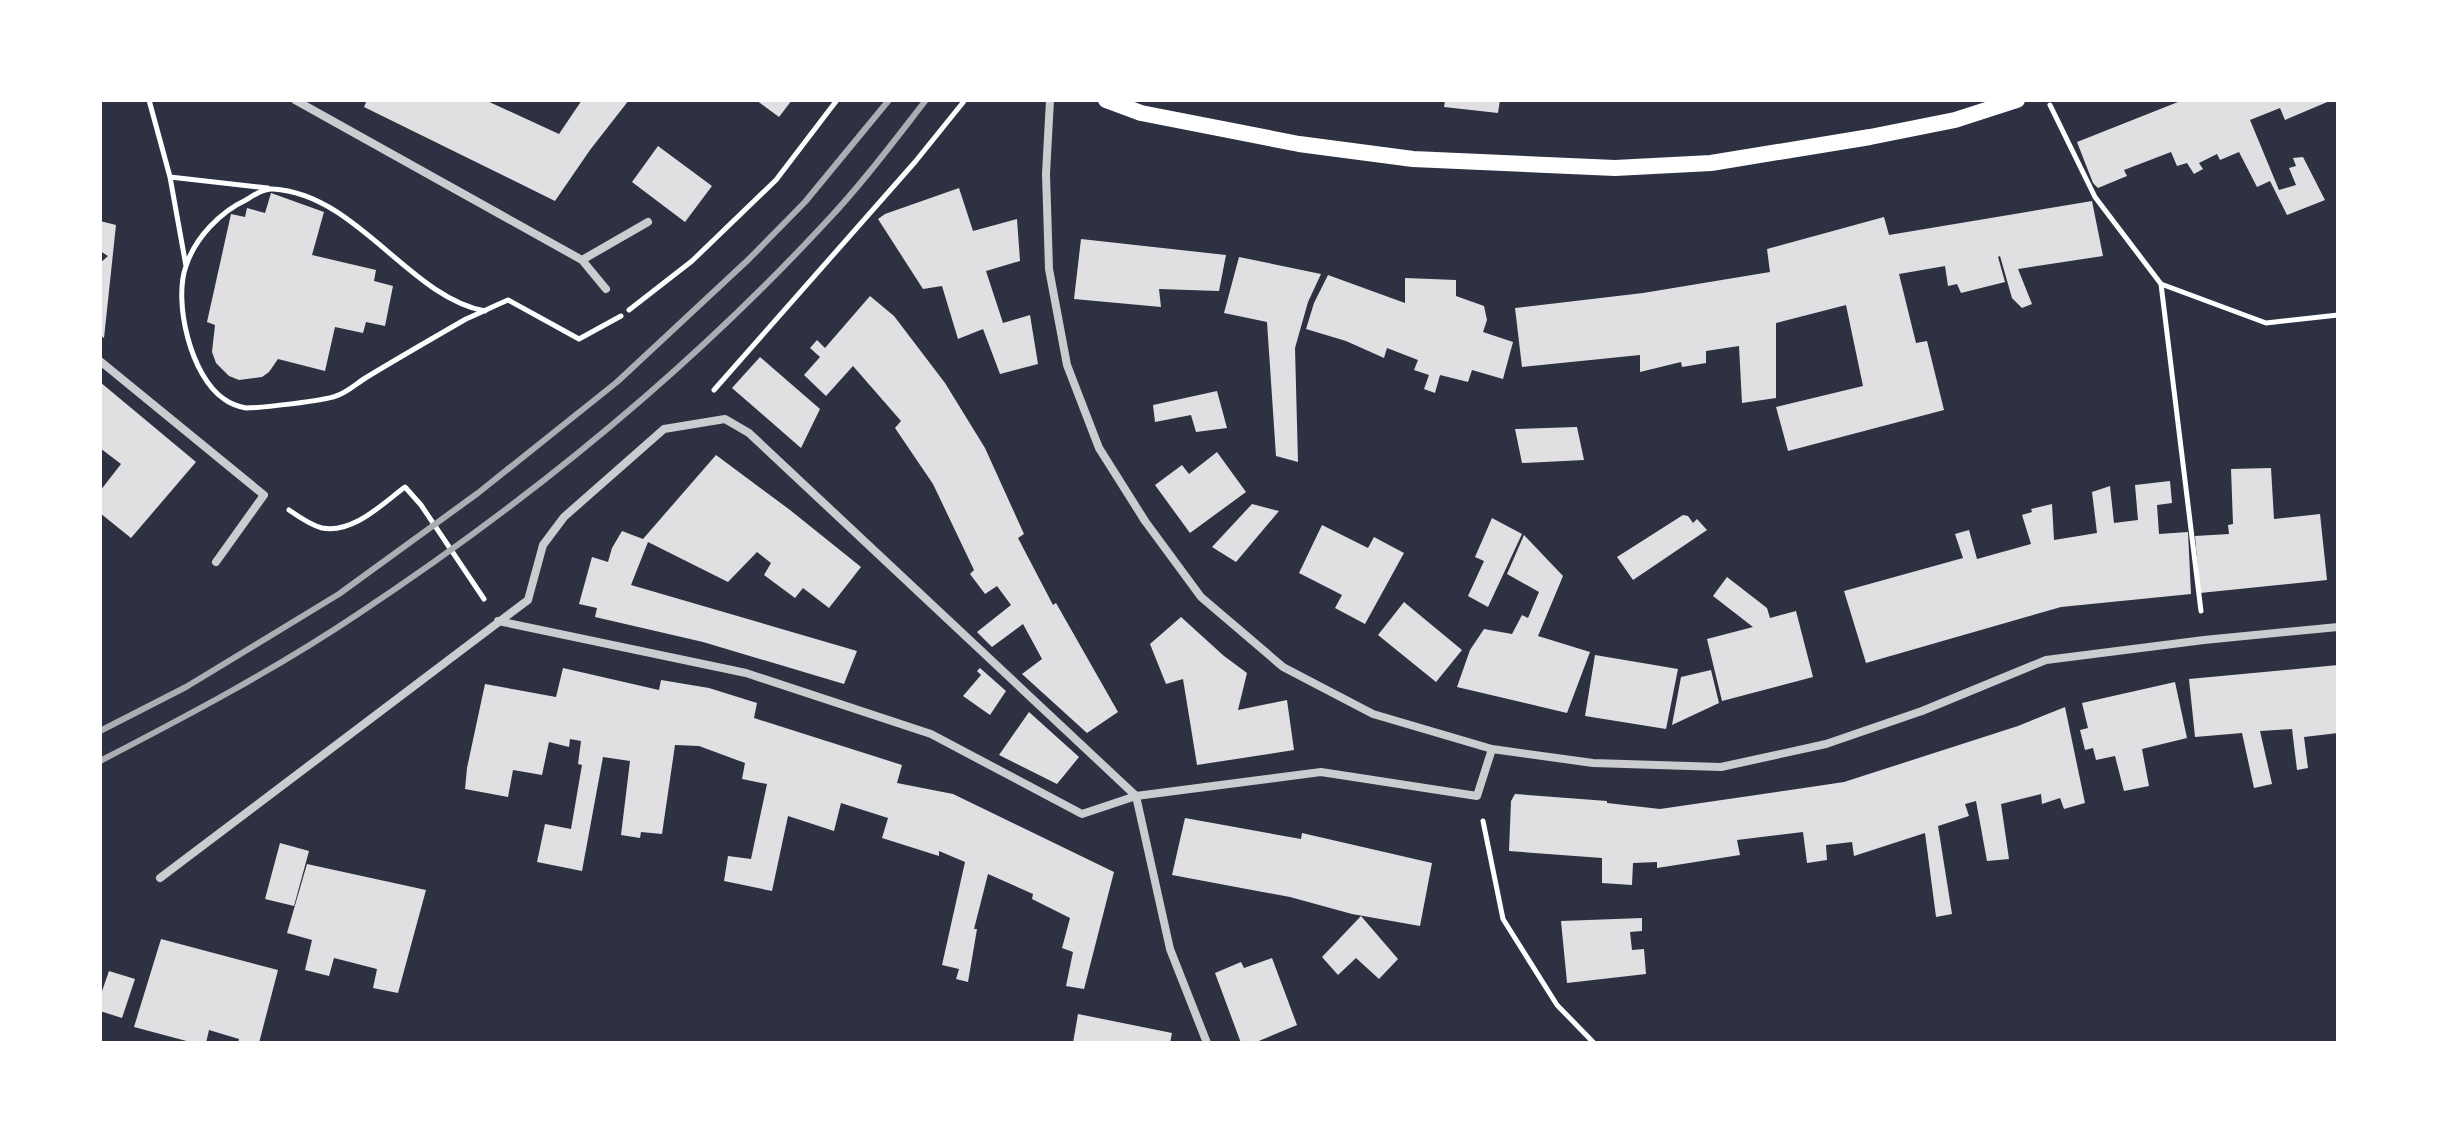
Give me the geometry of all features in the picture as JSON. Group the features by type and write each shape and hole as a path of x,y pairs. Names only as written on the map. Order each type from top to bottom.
{"main road":[{"path":"1106,100 1141,113 1313,146 1413,159 1615,168 1711,163 1870,137 1955,120 2017,100"}],"street":[{"path":"295,100 582,260 606,289"},
{"path":"1050,100 1046,174 1049,269 1067,365 1099,448 1145,521 1201,597 1283,667 1373,714 1492,749 1593,763 1721,767 1826,744 1922,711 2046,660 2338,627"},
{"path":"582,260 648,222"},
{"path":"100,361 264,495 216,562"},
{"path":"160,878 528,600 543,545 564,517 664,429 725,419 749,433 1136,796 1170,949 1207,1043"},
{"path":"498,621 746,673 789,687 931,734 1082,814 1136,796 1321,772 1477,796 1492,749"}],"path":[{"path":"149,100 170,177 186,266 181,302 191,349 211,388 225,400 244,408 337,396 454,326 508,300 579,339 628,311 692,261 776,180 837,100"},
{"path":"695,422 716,386 915,162 965,100"},
{"path":"2048,100 2095,197 2161,284 2204,640"},
{"path":"170,177 287,191 329,207 355,223 375,243 451,298 470,308 485,311"},
{"path":"186,266 218,217 269,188"},
{"path":"2161,284 2266,323 2338,315"},
{"path":"606,289 628,311"},
{"path":"286,508 323,528 344,527 405,487 421,505 485,600"},
{"path":"1477,796 1503,919 1557,1005 1594,1043"}],"building":[{"path":"367,100 485,100 559,134 582,100 629,100 555,201 364,107"},
{"path":"756,100 792,100 779,117"},
{"path":"1445,100 1500,100 1498,113 1444,107"},
{"path":"2183,100 2332,100 2285,120 2280,108 2250,120 2279,190 2296,185 2289,168 2296,166 2293,158 2303,157 2325,200 2287,215 2270,181 2257,187 2239,152 2220,160 2217,154 2199,163 2203,169 2194,174 2187,163 2177,166 2171,152 2124,170 2127,176 2098,188 2093,183 2077,142"},
{"path":"658,146 712,186 685,222 632,182"},
{"path":"959,188 973,231 1017,219 1020,261 986,271 1003,323 1030,315 1038,364 1000,374 983,329 958,339 942,286 923,289 878,219"},
{"path":"271,193 324,212 312,255 376,270 374,281 393,286 385,326 366,322 363,333 335,327 325,371 278,359 262,377 239,380 229,376 216,363 212,352 215,325 207,322 231,214 245,217 247,208 265,213"},
{"path":"2092,201 2103,256 2018,269 2032,304 2022,308 2012,298 2000,256 2005,282 1961,293 1957,284 1948,286 1945,266 1899,274 1916,343 1927,341 1944,410 1788,451 1776,407 1863,386 1846,305 1776,323 1776,398 1742,403 1739,346 1706,351 1706,363 1682,367 1681,362 1640,372 1640,355 1522,367 1515,308 1643,293 1770,272 1767,249 1884,217 1889,235"},
{"path":"100,221 116,225 104,338 100,335 100,263 108,256 100,251"},
{"path":"1081,239 1226,255 1219,291 1159,289 1161,307 1074,299"},
{"path":"1239,257 1321,274 1308,302 1295,348 1298,462 1276,456 1267,322 1224,313"},
{"path":"1328,275 1405,303 1405,278 1456,280 1456,296 1484,306 1487,320 1483,332 1513,342 1503,379 1472,370 1468,382 1440,375 1435,393 1424,389 1429,375 1414,370 1418,360 1387,348 1384,358 1346,341 1306,329 1314,303"},
{"path":"870,296 894,316 945,383 985,448 1024,534 1018,538 1053,605 1056,603 1118,712 1087,733 1022,674 1042,659 1023,624 992,647 977,632 1011,605 997,586 985,594 970,574 974,570 933,484 895,428 901,421 853,366 826,396 804,375 820,357 810,348 817,340 825,348"},
{"path":"760,357 820,409 801,448 732,388"},
{"path":"100,382 196,462 131,538 100,513 100,491 121,464 100,448"},
{"path":"1217,391 1227,428 1196,432 1191,415 1155,422 1153,405"},
{"path":"1577,427 1584,460 1522,463 1515,429"},
{"path":"1217,452 1246,492 1190,533 1155,485 1182,465 1189,474"},
{"path":"716,455 861,567 829,608 803,588 795,598 764,575 771,563 757,552 728,582 648,542 631,585 857,651 844,684 703,642 595,617 597,608 579,604 592,557 608,562 622,531 643,539"},
{"path":"2271,468 2274,519 2320,514 2327,580 2200,593 2195,536 2229,534 2228,525 2233,524 2231,469"},
{"path":"2170,481 2172,503 2157,505 2159,534 2188,532 2191,594 2061,607 1866,663 1844,591 1963,558 1955,534 1969,530 1977,559 2031,544 2022,515 2032,512 2031,509 2052,504 2054,540 2097,533 2092,492 2110,486 2114,523 2138,520 2135,485"},
{"path":"1252,504 1279,511 1236,562 1212,547"},
{"path":"1683,515 1693,523 1697,519 1707,530 1633,580 1617,557"},
{"path":"1492,518 1522,534 1488,607 1468,596 1484,561 1475,557"},
{"path":"1322,525 1368,548 1374,537 1404,553 1365,624 1335,608 1342,595 1299,573"},
{"path":"1524,535 1563,576 1538,636 1590,652 1567,713 1457,687 1470,650 1484,629 1512,634 1522,615 1528,618 1539,592 1507,574"},
{"path":"1727,577 1767,608 1770,618 1796,611 1813,677 1722,701 1707,639 1753,627 1713,596"},
{"path":"1404,602 1462,650 1436,682 1378,635"},
{"path":"1181,617 1247,673 1238,710 1287,700 1294,750 1197,765 1183,679 1166,684 1150,644"},
{"path":"1595,655 1678,669 1666,729 1585,716"},
{"path":"2338,665 2338,733 2304,737 2308,768 2297,770 2292,729 2260,731 2272,784 2254,788 2242,733 2195,737 2189,679"},
{"path":"563,668 659,690 661,680 709,688 757,703 754,718 902,765 897,783 953,794 1114,872 1084,989 1066,986 1073,952 1062,948 1070,918 1032,899 1033,894 988,874 974,929 977,929 968,982 956,979 959,969 942,965 965,862 939,851 939,856 882,838 888,818 841,803 834,831 788,816 772,891 724,881 728,856 751,859 767,784 742,779 745,763 699,746 675,745 662,834 641,832 640,838 621,835 630,761 603,757 582,871 537,862 545,824 571,829 582,765 578,764 581,741 570,739 569,747 549,742 542,775 513,770 508,797 465,789 467,768 485,684 556,697"},
{"path":"980,668 1006,691 990,715 963,696 981,675 977,671"},
{"path":"1711,670 1719,703 1672,725 1681,677"},
{"path":"2175,682 2187,738 2142,749 2149,786 2124,791 2115,756 2096,760 2093,748 2085,750 2080,730 2088,728 2082,703"},
{"path":"2065,707 2085,803 2064,809 2060,798 2042,804 2041,794 2001,804 2009,859 1987,861 1976,801 1965,804 1969,816 1938,826 1952,914 1936,917 1925,833 1854,856 1852,842 1826,845 1827,860 1807,863 1803,832 1737,840 1740,855 1657,868 1657,862 1633,863 1632,885 1602,883 1602,858 1509,851 1511,801 1515,794 1607,801 1660,809 1844,782 2018,726"},
{"path":"1029,712 1079,757 1057,784 999,755"},
{"path":"1185,818 1301,839 1302,833 1432,863 1420,926 1172,875"},
{"path":"280,843 309,851 294,906 265,899"},
{"path":"307,864 426,890 398,993 373,988 377,969 334,958 329,976 305,970 312,940 287,933"},
{"path":"1361,916 1398,959 1379,979 1356,958 1338,975 1322,957"},
{"path":"1642,918 1642,931 1630,932 1632,950 1644,949 1646,974 1567,983 1561,921"},
{"path":"161,939 278,970 259,1043 238,1043 239,1039 209,1030 206,1043 194,1043 134,1027"},
{"path":"1272,958 1297,1025 1254,1043 1241,1043 1215,973 1241,962 1244,968"},
{"path":"109,971 135,979 122,1018 100,1011 100,997"},
{"path":"1078,1014 1172,1033 1170,1043 1073,1043"}],"railway":[{"path":"100,731 186,687 339,594 478,493 617,382 749,259 805,202 889,100"},
{"path":"100,761 231,691 327,634 483,526 604,432 773,277 852,193 926,100"}]}
